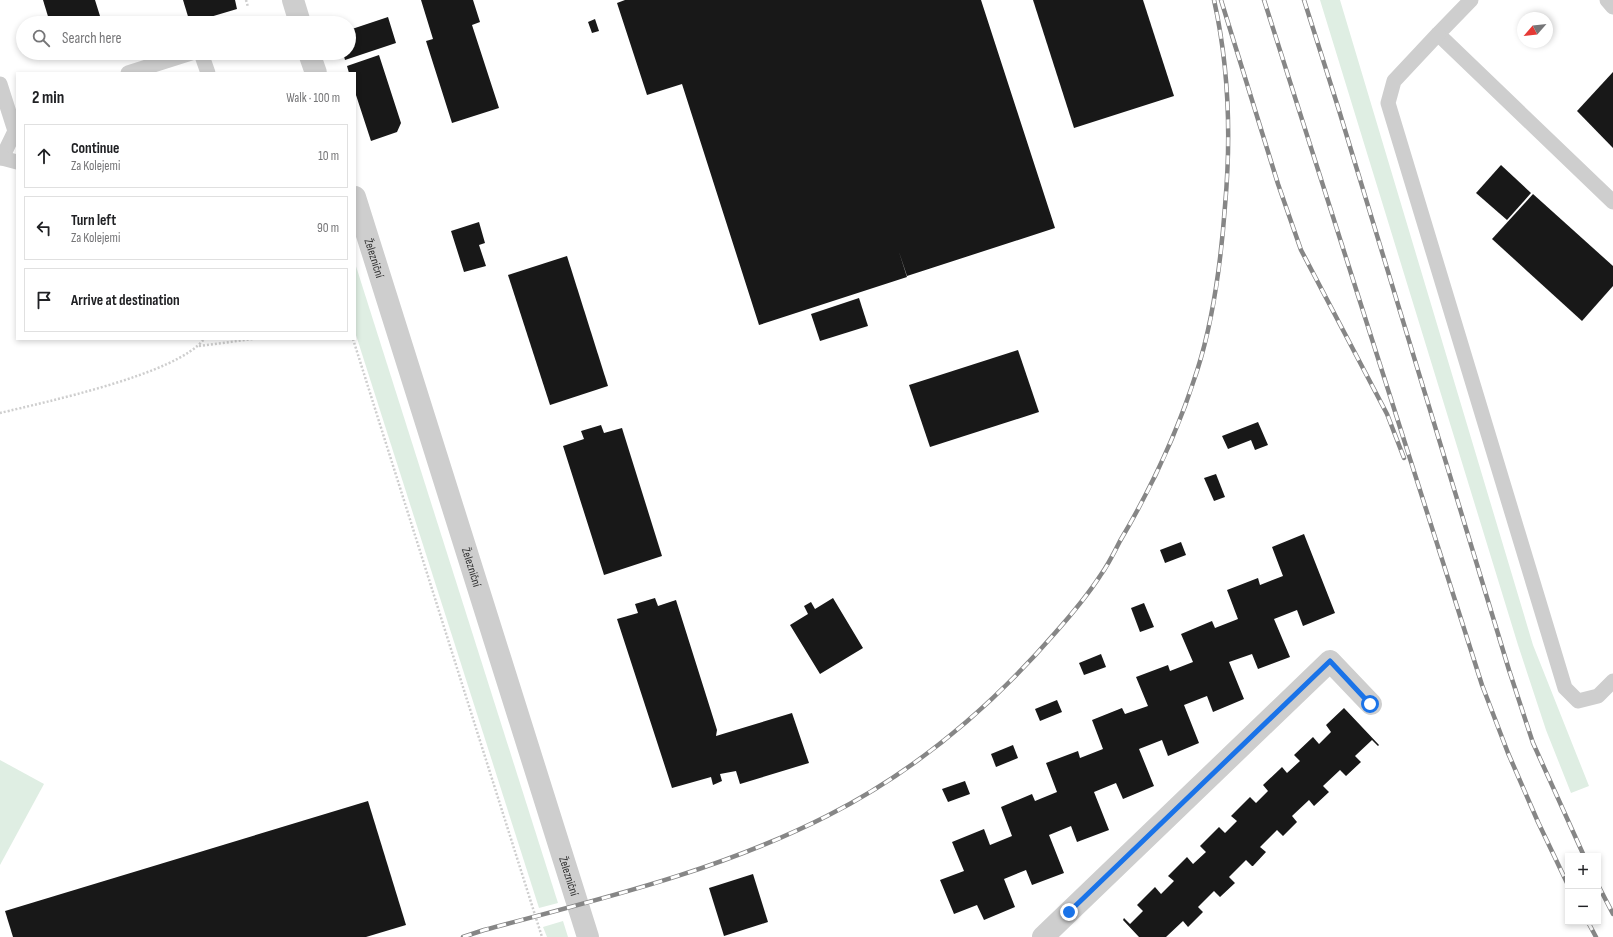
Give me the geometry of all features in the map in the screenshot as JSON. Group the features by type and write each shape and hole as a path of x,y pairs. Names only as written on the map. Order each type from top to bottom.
{"street":[{"path":"311,60 316,72"},
{"name":"Železniční","path":"356,201 588,937"},
{"path":"1043,937 1330,661 1370,704"}],"lane":[{"path":"1471,0 1394,81 1388,103 1565,688 1578,701 1598,696 1613,682"},
{"path":"1606,0 1613,7"},
{"path":"1438,34 1613,202"},
{"path":"131,72 169,60"},
{"path":"203,60 208,72"},
{"path":"0,84 13,110 15,131 1,158 16,162"}],"path":[{"path":"246,0 248,7"},
{"path":"199,346 203,340"},
{"path":"0,413 124,381 171,362 199,346 245,340"},
{"path":"353,340 542,937"}],"shaded area":[{"path":"1320,0 1340,0 1533,645 1589,786 1571,793 1546,730 1518,645"},
{"path":"356,266 558,903 539,908 356,335"},
{"path":"0,760 44,784 0,865"},
{"path":"563,921 568,937 547,937 543,927"}],"building":[{"path":"43,0 95,0 100,16 48,16"},
{"path":"183,0 235,0 237,9 214,16 188,16"},
{"path":"421,0 473,0 480,22 472,25 499,108 452,123 426,41 433,39"},
{"path":"625,0 981,0 1055,228 907,276 899,252 907,277 759,325 682,84 647,95 617,3"},
{"path":"1033,0 1143,0 1174,96 1074,128"},
{"path":"388,17 396,43 356,56 356,28"},
{"path":"595,19 599,31 592,33 588,22"},
{"path":"379,55 401,123 397,132 371,141 356,95 356,72 349,72 347,66"},
{"path":"1613,72 1613,148 1577,111"},
{"path":"1501,165 1531,193 1507,220 1476,193"},
{"path":"1533,194 1613,266 1613,286 1582,321 1492,239"},
{"path":"479,222 485,243 479,245 486,266 464,272 451,231"},
{"path":"567,256 608,386 550,405 508,275"},
{"path":"859,298 868,326 820,341 811,314"},
{"path":"1018,350 1039,412 930,447 909,385"},
{"path":"1258,422 1268,445 1255,450 1251,440 1228,449 1222,436"},
{"path":"601,425 604,433 622,428 662,556 604,575 563,446 584,439 581,431"},
{"path":"1216,474 1225,497 1214,501 1204,478"},
{"path":"1304,534 1335,613 1303,626 1297,610 1274,619 1290,657 1258,669 1252,654 1229,662 1244,699 1213,712 1207,696 1184,705 1199,743 1168,756 1162,740 1139,749 1154,786 1123,799 1116,783 1094,792 1109,830 1077,842 1071,826 1049,835 1064,873 1032,885 1026,870 1004,879 1015,907 984,920 977,905 954,914 940,880 964,871 952,842 984,829 990,845 1012,836 1001,807 1032,794 1035,801 1057,792 1046,763 1078,751 1080,758 1103,749 1092,720 1122,708 1125,714 1148,706 1136,677 1168,665 1170,671 1193,662 1181,634 1212,621 1215,628 1238,619 1227,590 1258,578 1260,585 1283,576 1272,547"},
{"path":"1181,542 1186,555 1165,563 1160,550"},
{"path":"655,598 658,606 676,600 717,730 716,736 792,713 809,763 740,784 736,771 720,774 722,781 713,785 711,777 672,788 617,619 638,613 635,604"},
{"path":"833,598 863,648 820,674 790,625 808,614 804,606 811,602 815,609"},
{"path":"1144,603 1154,627 1140,632 1131,608"},
{"path":"1101,654 1106,667 1084,675 1079,663"},
{"path":"1057,700 1062,712 1040,721 1035,709"},
{"path":"1344,708 1379,745 1378,746 1372,740 1355,756 1361,762 1346,776 1340,770 1323,786 1329,792 1314,806 1309,800 1292,816 1297,822 1283,836 1277,830 1260,847 1266,852 1253,866 1246,860 1229,877 1235,883 1220,897 1214,891 1198,907 1203,912 1188,927 1183,921 1166,937 1139,937 1123,920 1124,918 1130,924 1143,911 1137,905 1155,887 1161,894 1174,881 1168,876 1187,857 1193,864 1206,852 1200,846 1219,827 1225,833 1237,821 1231,816 1250,797 1256,803 1268,791 1263,785 1282,767 1287,773 1300,761 1294,755 1313,737 1319,744 1331,732 1326,725"},
{"path":"1013,745 1018,758 996,767 991,754"},
{"path":"965,781 970,794 948,802 942,789"},
{"path":"368,801 406,925 366,937 13,937 5,911"},
{"path":"753,874 768,922 724,936 709,888"}],"railway":[{"path":"463,937 615,895 702,868 744,853 786,835 859,799 920,759 977,712 1030,661 1079,605 1108,563 1132,521 1173,437 1190,393 1208,331 1216,289 1221,248 1228,155 1226,77 1214,0"},
{"path":"1221,0 1278,184 1301,250 1387,414 1404,458"},
{"path":"1264,0 1482,685 1508,753 1565,879"},
{"path":"1304,0 1338,107 1509,670 1533,743 1583,853"},
{"path":"1600,889 1613,914"},
{"path":"1590,925 1596,937"}],"route":[{"path":"1069,912 1330,661 1370,704"}]}
